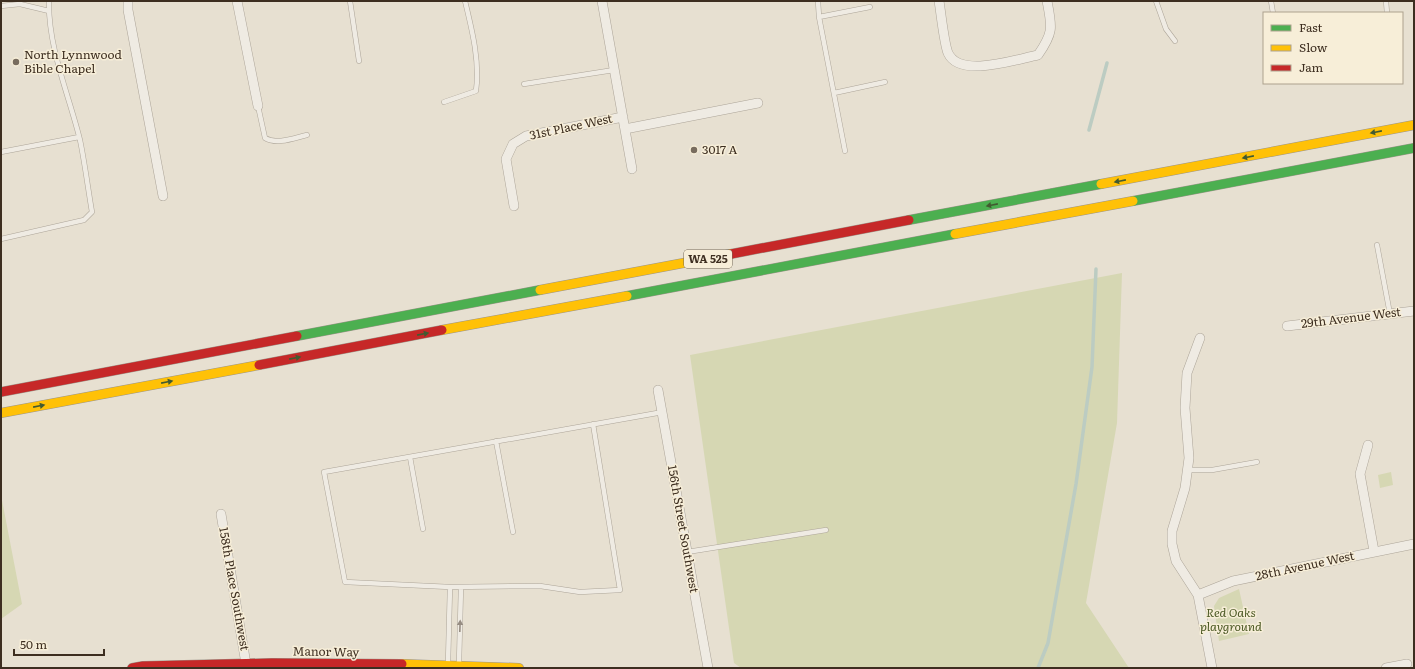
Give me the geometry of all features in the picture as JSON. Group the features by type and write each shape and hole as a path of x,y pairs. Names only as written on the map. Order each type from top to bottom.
{"main road":[{"name":"WA 525","path":"1,392 1414,125"},
{"name":"WA 525","path":"1,413 1414,148"},
{"name":"Manor Way","path":"132,668 242,665 459,665 519,668"}],"street":[{"path":"128,1 128,10 163,196"},
{"path":"237,1 258,106"},
{"path":"602,1 632,169"},
{"path":"938,1 948,53 956,62 976,68 1038,55 1049,39 1052,25 1047,1"},
{"path":"625,129 758,103"},
{"name":"31st Place West","path":"514,206 506,158 513,144 526,136 623,117"},
{"name":"29th Avenue West","path":"1287,326 1414,311"},
{"path":"1200,338 1187,373 1185,408 1188,458 1187,470 1185,488 1172,531 1172,544 1176,561 1198,595 1212,668"},
{"name":"156th Street Southwest","path":"658,390 708,668"},
{"path":"1368,445 1360,474 1374,551"},
{"name":"158th Place Southwest","path":"221,514 242,665"},
{"name":"28th Avenue West","path":"1198,595 1233,581 1414,544"},
{"path":"1386,668 1409,665"}],"lane":[{"path":"1,239 84,220 92,212 79,137 61,72 50,24 49,1"},
{"path":"350,1 359,61"},
{"path":"444,102 476,91 478,78 476,58 465,1"},
{"path":"818,1 819,17 845,151"},
{"path":"1156,1 1166,29 1175,41"},
{"path":"1271,1 1273,12"},
{"path":"1386,1 1387,12"},
{"path":"1,6 20,4 49,11"},
{"path":"819,17 870,7"},
{"path":"524,84 614,70"},
{"path":"834,93 885,82"},
{"path":"258,106 266,138 270,141 276,142 307,136"},
{"path":"1,152 79,137"},
{"path":"1377,245 1390,314"},
{"path":"593,424 620,590 580,592 540,586 450,587 345,582 324,472 496,441 593,424 663,412"},
{"path":"496,441 513,532"},
{"path":"410,457 423,529"},
{"path":"1187,470 1212,470 1257,462"},
{"path":"688,552 826,530"},
{"path":"448,665 450,587"},
{"path":"459,665 461,587"}],"green space":[{"path":"1122,273 1117,423 1086,603 1129,668 741,668 734,663 690,355"},
{"path":"1391,472 1393,485 1380,488 1378,475"},
{"path":"1,495 22,604 1,619"},
{"name":"Red Oaks playground","path":"1239,589 1249,634 1219,641 1214,606 1219,598"}],"waterway":[{"path":"1089,130 1107,63"},
{"path":"1038,668 1048,643 1076,484 1092,367 1096,269"}],"traffic: fast":[{"path":"1133,201 1414,148"},
{"path":"909,220 1101,184"},
{"path":"627,296 955,234"},
{"path":"297,336 540,290"}],"traffic: slow":[{"path":"1101,184 1414,125"},
{"path":"955,234 1133,201"},
{"path":"540,290 731,254"},
{"path":"442,330 627,296"},
{"path":"1,413 259,365"},
{"path":"402,664 519,668"}],"traffic: jam":[{"path":"731,254 909,220"},
{"path":"259,365 442,330"},
{"path":"1,392 297,336"},
{"path":"132,668 143,666 272,663 402,664"}],"place":[{"name":"North Lynnwood Bible Chapel","path":"16,62"},
{"name":"3017 A","path":"694,150"}]}
